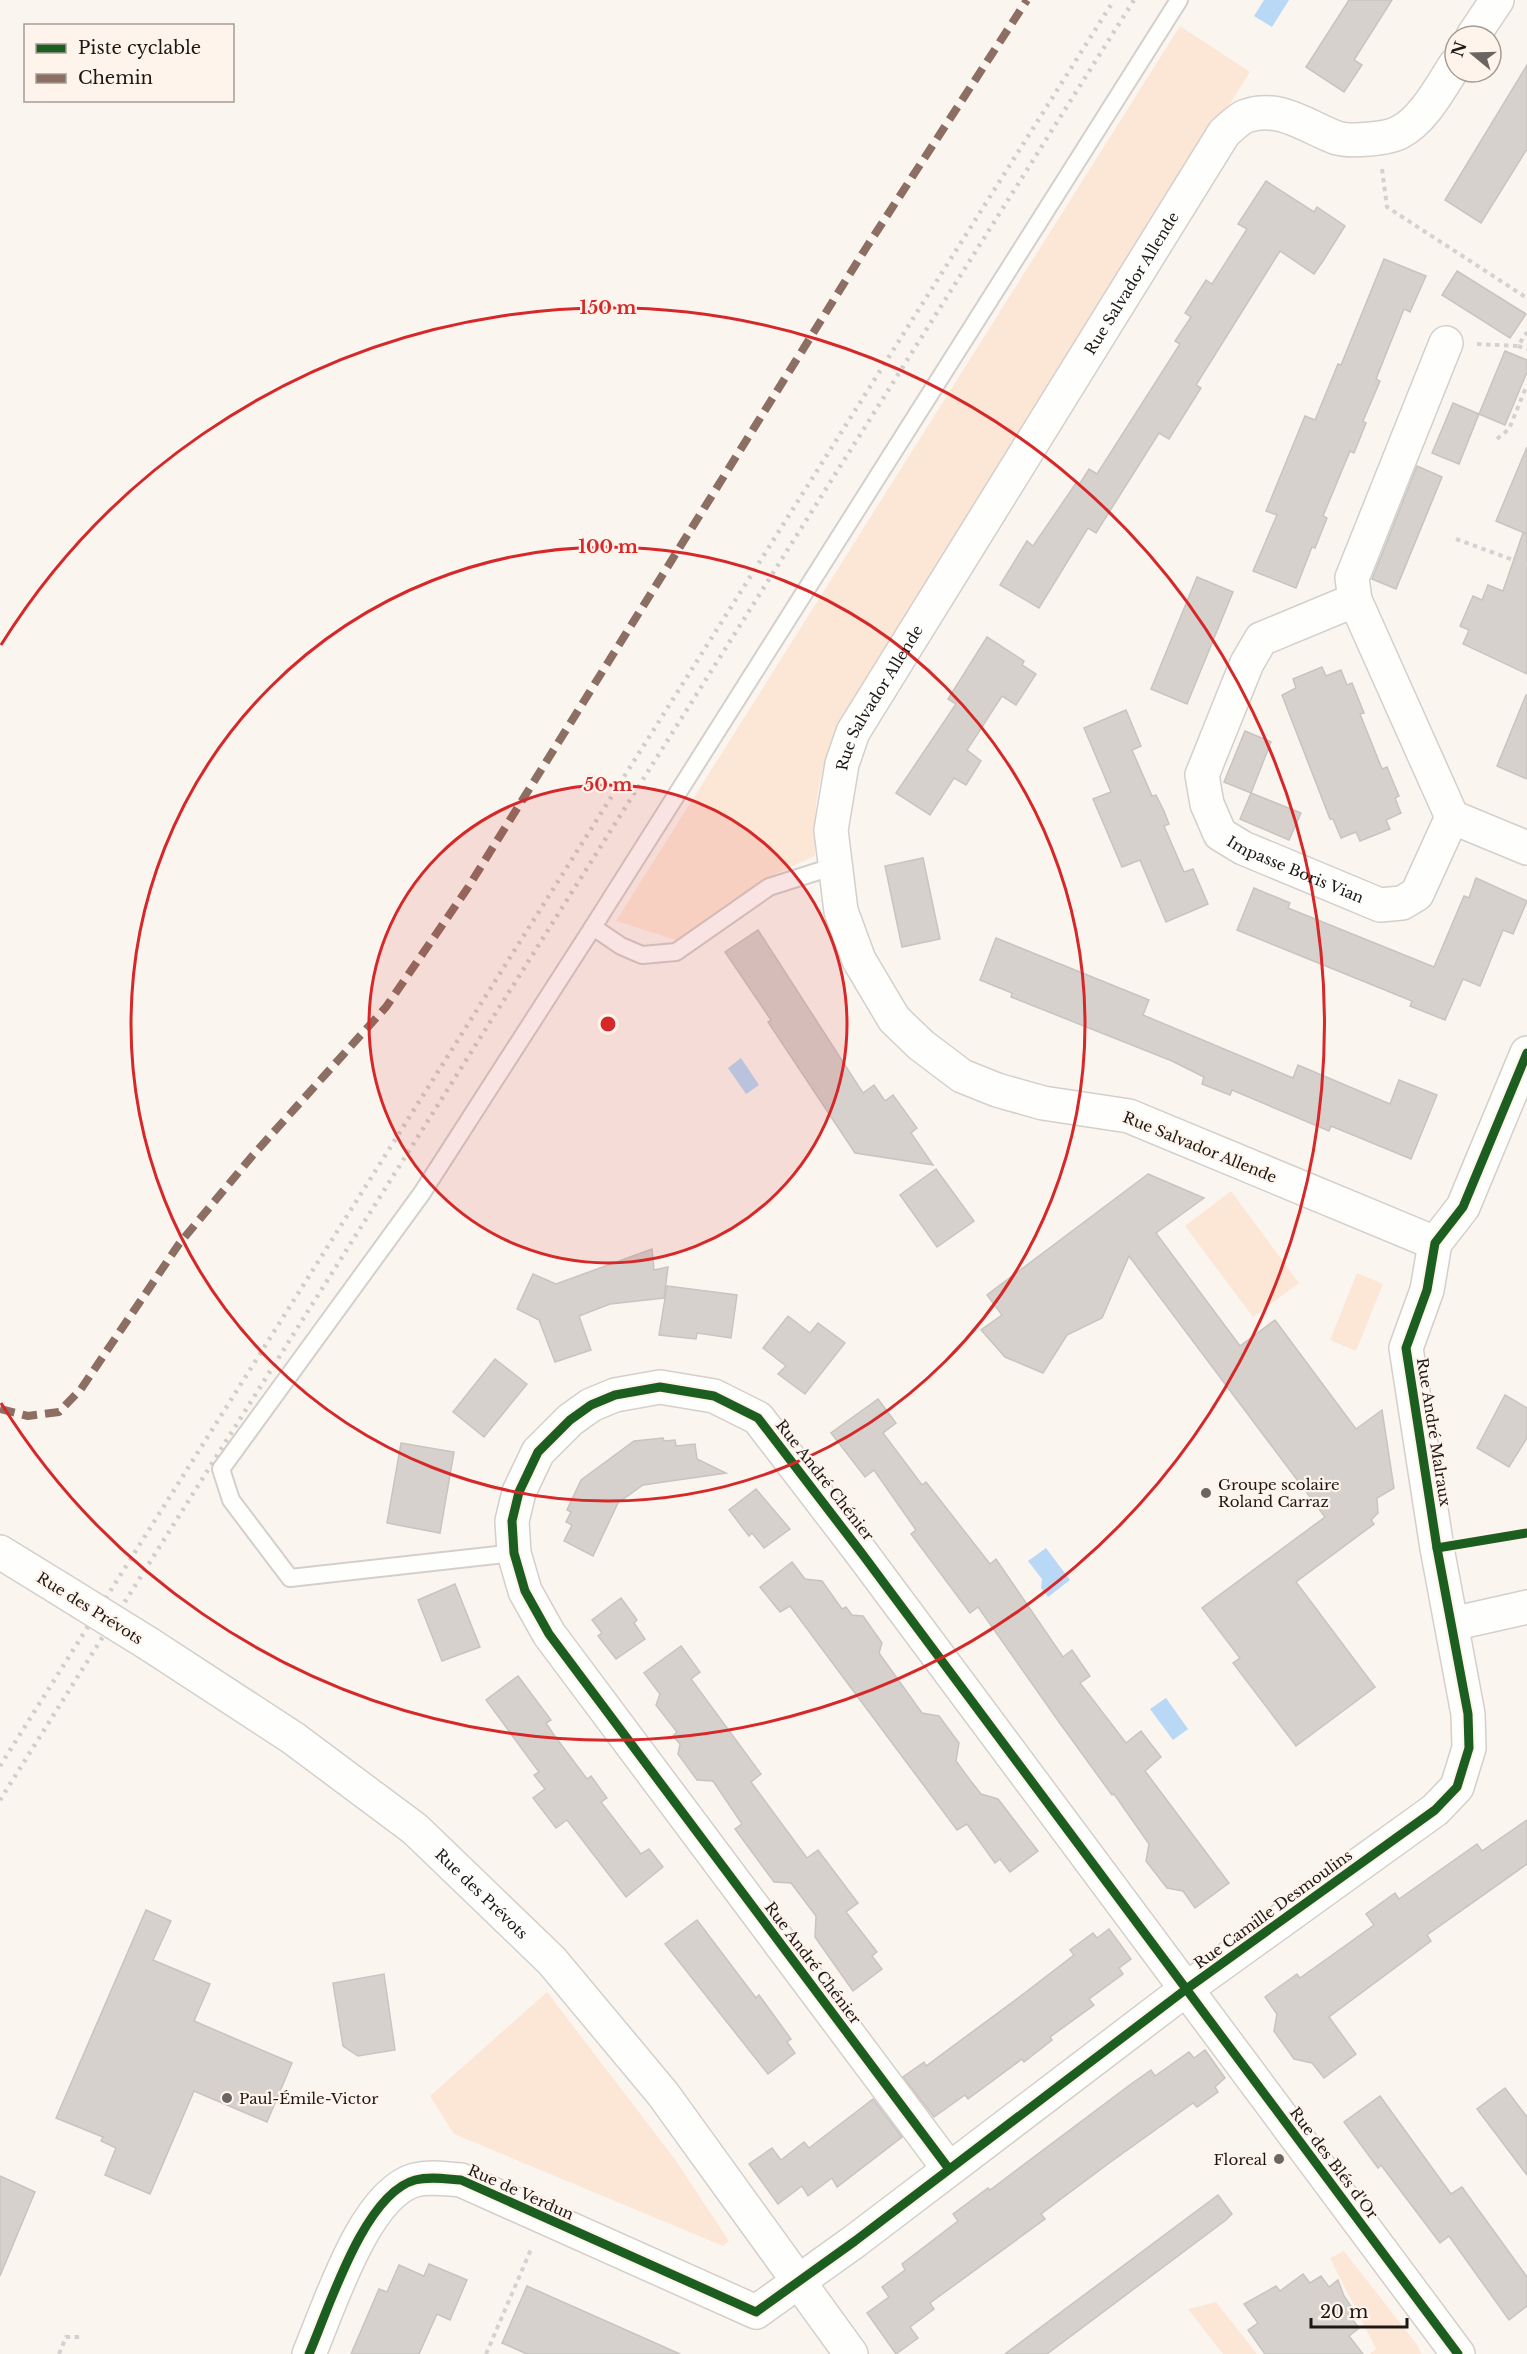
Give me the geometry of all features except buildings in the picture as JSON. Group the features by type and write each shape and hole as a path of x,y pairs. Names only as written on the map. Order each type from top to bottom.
{"street":[{"path":"1481,24 1497,0"},
{"name":"Rue Salvador Allende","path":"1435,1243 1129,1116 1043,1103 962,1076 921,1046 894,1019 859,960 841,911 831,830 834,801 853,732 1224,133 1244,117 1264,113 1293,117 1339,139 1378,138 1401,132 1430,104 1443,84"},
{"path":"1446,343 1352,578 1355,600 1452,817 1527,848"},
{"name":"Impasse Boris Vian","path":"1355,600 1261,639 1247,663 1202,775 1207,804 1220,834 1243,848 1380,905 1402,903 1417,894 1452,817"},
{"name":"Rue André Malraux","path":"1452,1624 1433,1526 1406,1348 1427,1290 1435,1243 1463,1207 1527,1053"},
{"name":"Rue André Chénier","path":"949,2169 549,1634 525,1591 514,1553 512,1521 519,1492 538,1452 570,1420 591,1405 615,1395 660,1387 714,1396 758,1418 860,1551 1185,1990"},
{"name":"Rue des Prévots","path":"0,1552 149,1644 293,1738 407,1822 552,1961 663,2094 768,2236 851,2354"},
{"path":"1452,1624 1527,1607"},
{"name":"Rue Camille Desmoulins","path":"798,2281 855,2241 1185,1990 1435,1810 1457,1787 1469,1748 1468,1714 1452,1624"},
{"name":"Rue des Blés d'Or","path":"1185,1990 1458,2354"},
{"name":"Rue de Verdun","path":"309,2354 365,2224 381,2203 397,2189 414,2180 430,2178 461,2180 756,2312 798,2281"}],"lane":[{"path":"514,1553 290,1578 231,1500 220,1469 422,1193 593,927 1179,0"},
{"path":"593,927 621,946 642,956 676,952 770,886 835,866"}],"path":[{"path":"1378,138 1387,207 1527,298"},
{"path":"1518,346 1527,332"},
{"path":"1446,343 1518,346 1527,349"},
{"path":"1497,439 1509,429 1527,385"},
{"path":"1456,539 1527,565"},
{"path":"486,2354 545,2218"},
{"path":"59,2354 66,2337 80,2337"}],"shaded area":[{"path":"1180,26 1250,72 848,708 831,745 820,780 815,816 815,856 764,879 676,940 616,921"},
{"path":"1231,1191 1299,1283 1253,1317 1185,1226"},
{"path":"1357,1273 1383,1284 1356,1351 1330,1340"},
{"path":"547,1992 674,2158 729,2241 723,2246 454,2134 430,2096"},
{"path":"1344,2251 1418,2346 1421,2354 1370,2354 1376,2349 1330,2258"},
{"path":"1216,2302 1257,2354 1223,2354 1188,2309"}],"water":[{"path":"1264,0 1289,0 1272,27 1254,16"},
{"path":"741,1058 759,1085 746,1094 728,1068"},
{"path":"1046,1548 1070,1580 1048,1597 1041,1588 1042,1579 1028,1561"},
{"path":"1166,1698 1188,1729 1173,1740 1150,1709"}],"railway":[{"path":"0,1766 1114,0"},
{"path":"0,1800 1134,0"}],"marked path":[{"path":"0,1409 28,1416 59,1412 81,1389 179,1244 253,1155 386,1007 467,889 866,248 1027,0"}],"cycle path":[{"path":"309,2354 338,2282 364,2229 380,2207 397,2190 415,2180 426,2178 461,2180 756,2312 855,2241 1185,1990 1435,1810 1457,1787 1469,1748 1468,1714 1437,1548 1406,1348 1427,1290 1435,1243 1463,1207 1527,1053"},
{"path":"949,2169 549,1634 525,1591 514,1553 512,1521 519,1492 538,1452 570,1420 591,1405 615,1395 660,1387 714,1396 758,1418 860,1551 1458,2354"},
{"path":"1437,1548 1527,1533"}],"place":[{"name":"Groupe scolaire Roland Carraz","path":"1206,1493"},
{"name":"Paul-Émile-Victor","path":"227,2098"},
{"name":"Floreal","path":"1279,2159"}]}
